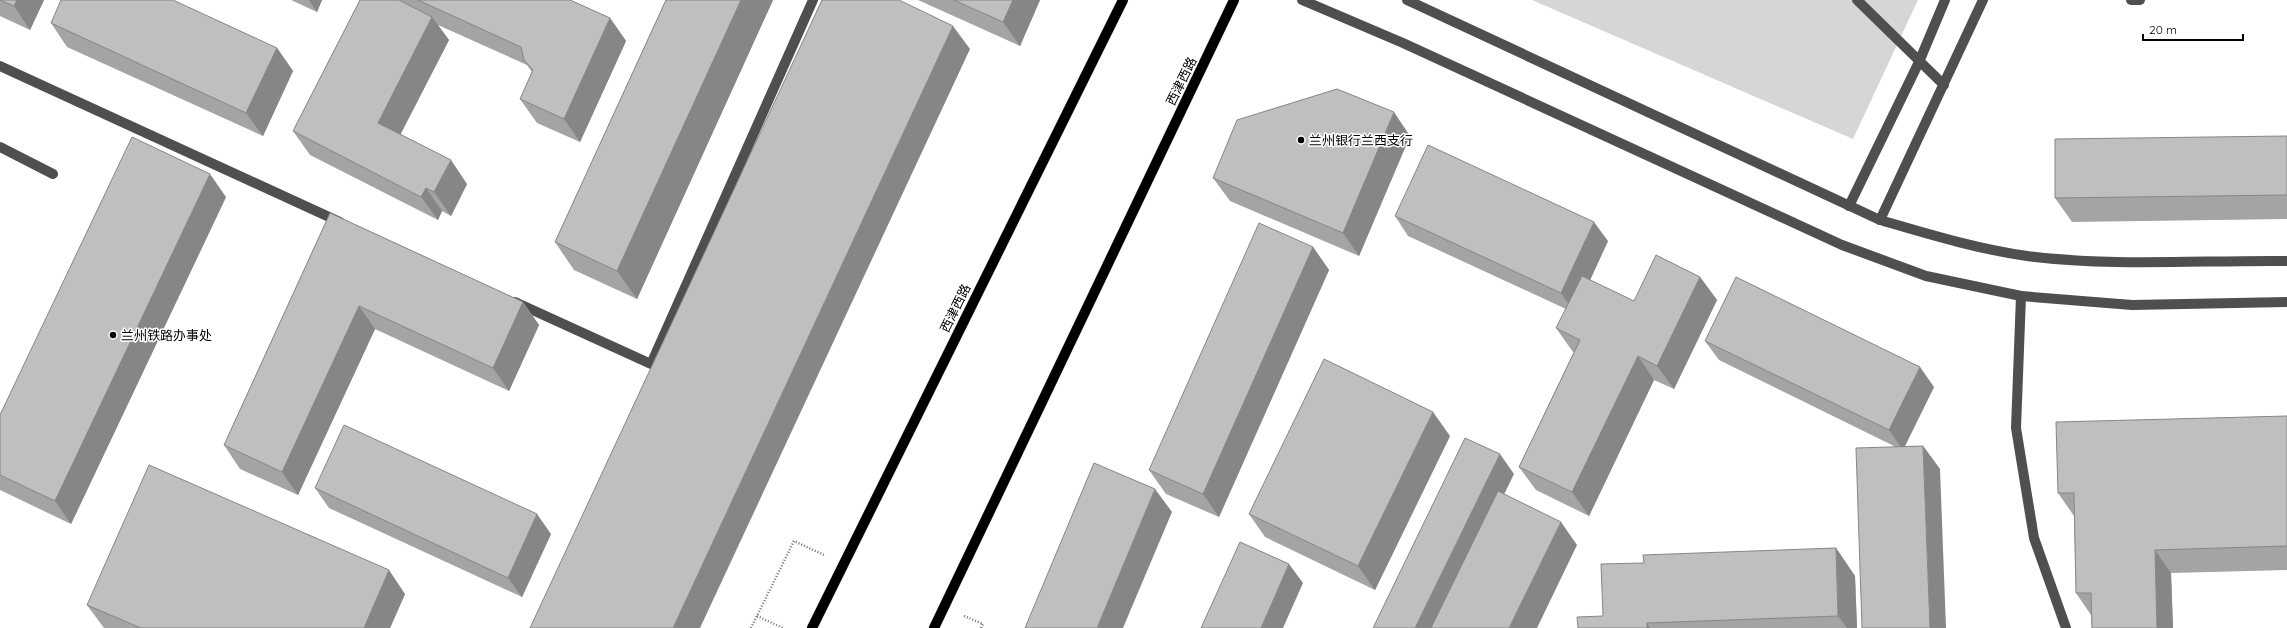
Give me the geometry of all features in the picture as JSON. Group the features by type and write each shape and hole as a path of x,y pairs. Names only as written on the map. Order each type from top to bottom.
{"main road":[{"name":"西津西路","path":"812,628 842,563 1123,0"},
{"name":"西津西路","path":"934,628 1234,0"}],"street":[{"path":"506,298 651,364 812,0"},
{"path":"1302,0 1403,43 1842,245 1926,276 2021,296 2132,304 2287,302"},
{"path":"1407,0 1880,220 1938,237 2027,256 2134,264 2287,261"},
{"path":"1857,0 1944,85"},
{"path":"1849,206 1919,62 1945,0"},
{"path":"1880,220 1983,0"},
{"path":"2132,0 2140,0"},
{"path":"0,66 346,225"},
{"path":"0,147 53,174"},
{"path":"2021,296 2016,428 2034,538 2066,628"}],"path":[{"path":"751,628 794,541 842,563"},
{"path":"757,616 782,628"},
{"path":"981,628 983,624"}],"shaded area":[{"path":"1532,0 1918,0 1853,139"}],"building":[{"path":"0,0 17,0 14,6"},
{"path":"61,0 173,0 277,48 246,113 51,23"},
{"path":"360,0 399,0 432,17 378,123 451,160 434,192 426,188 421,197 293,131"},
{"path":"418,0 570,0 610,18 564,119 520,99 533,70 524,60 521,47"},
{"path":"666,0 741,0 617,271 555,242"},
{"path":"822,0 899,0 953,26 673,628 530,628"},
{"path":"954,0 1013,0 1003,22"},
{"path":"1337,89 1394,112 1343,233 1213,178 1237,120"},
{"path":"2287,136 2287,195 2055,198 2055,139"},
{"name":"兰州铁路办事处","path":"132,137 210,174 55,501 0,475 0,415"},
{"path":"1428,145 1594,222 1561,293 1395,216"},
{"path":"330,213 523,302 493,368 359,306 282,472 224,445"},
{"path":"1259,223 1313,247 1203,494 1149,470"},
{"path":"1656,255 1700,277 1657,366 1638,356 1572,492 1519,467 1580,340 1556,328 1582,276 1634,301"},
{"path":"1736,277 1920,367 1889,430 1705,341"},
{"path":"1324,359 1433,412 1358,566 1249,514"},
{"path":"2287,416 2287,546 2155,550 2157,628 2092,628 2091,593 2076,593 2074,493 2058,493 2056,422"},
{"path":"344,425 537,514 508,578 315,488"},
{"path":"1465,438 1500,454 1415,628 1373,628"},
{"path":"1923,446 1930,628 1862,628 1856,448"},
{"path":"1094,463 1155,489 1097,628 1025,628"},
{"path":"149,465 389,570 364,628 141,628 87,605"},
{"path":"1498,491 1561,522 1509,628 1431,628"},
{"path":"1240,542 1289,564 1261,628 1201,628"},
{"path":"1836,548 1838,616 1647,623 1647,628 1578,628 1577,617 1603,616 1601,564 1644,563 1643,555"}],"place":[{"name":"兰州银行兰西支行","path":"1301,140"},
{"name":"兰州铁路办事处","path":"113,335"}]}
